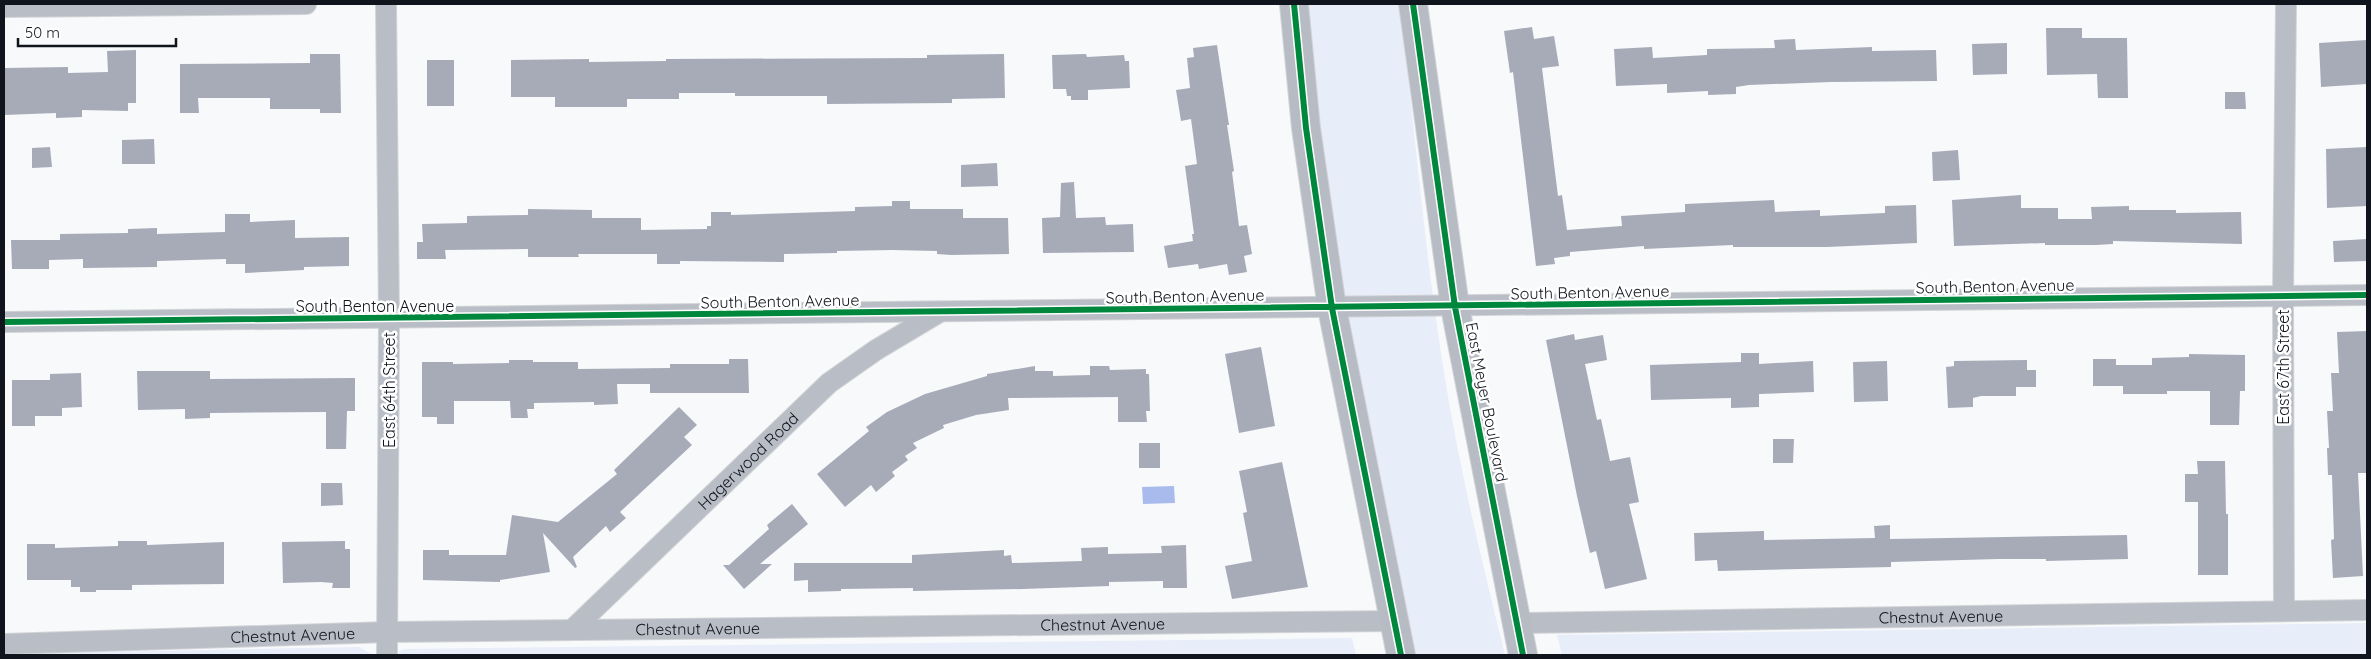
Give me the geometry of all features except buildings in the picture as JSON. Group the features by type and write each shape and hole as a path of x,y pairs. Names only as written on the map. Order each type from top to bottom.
{"main road":[{"path":"1294,4 1306,128 1332,308 1401,655"},
{"name":"East Meyer Boulevard","path":"1413,4 1455,307 1523,655"}],"street":[{"path":"4,6 306,4"},
{"name":"East 64th Street","path":"386,4 389,319 387,655"},
{"name":"East 67th Street","path":"2284,610 2283,296 2286,4"},
{"name":"South Benton Avenue","path":"4,322 939,313 2367,295"},
{"name":"Hagerwood Road","path":"572,630 830,383 876,350 939,313"},
{"name":"Chestnut Avenue","path":"1516,623 2367,610"},
{"name":"Chestnut Avenue","path":"4,644 388,632 1393,621"}],"shaded area":[{"path":"1305,4 1401,4 1424,227 1442,360 1462,471 1505,655 1411,655 1374,478 1326,199"},
{"path":"2367,623 2367,655 1562,655 1557,635"},
{"path":"1352,638 1356,655 398,655 399,651 405,649"},
{"path":"359,647 373,655 4,655 4,654"}],"water":[{"path":"1174,486 1175,503 1143,504 1142,487"}],"cycle path":[{"path":"1294,4 1306,128 1332,308 1401,655"},
{"path":"1413,4 1455,307 1523,655"},
{"path":"4,322 2367,295"}]}
